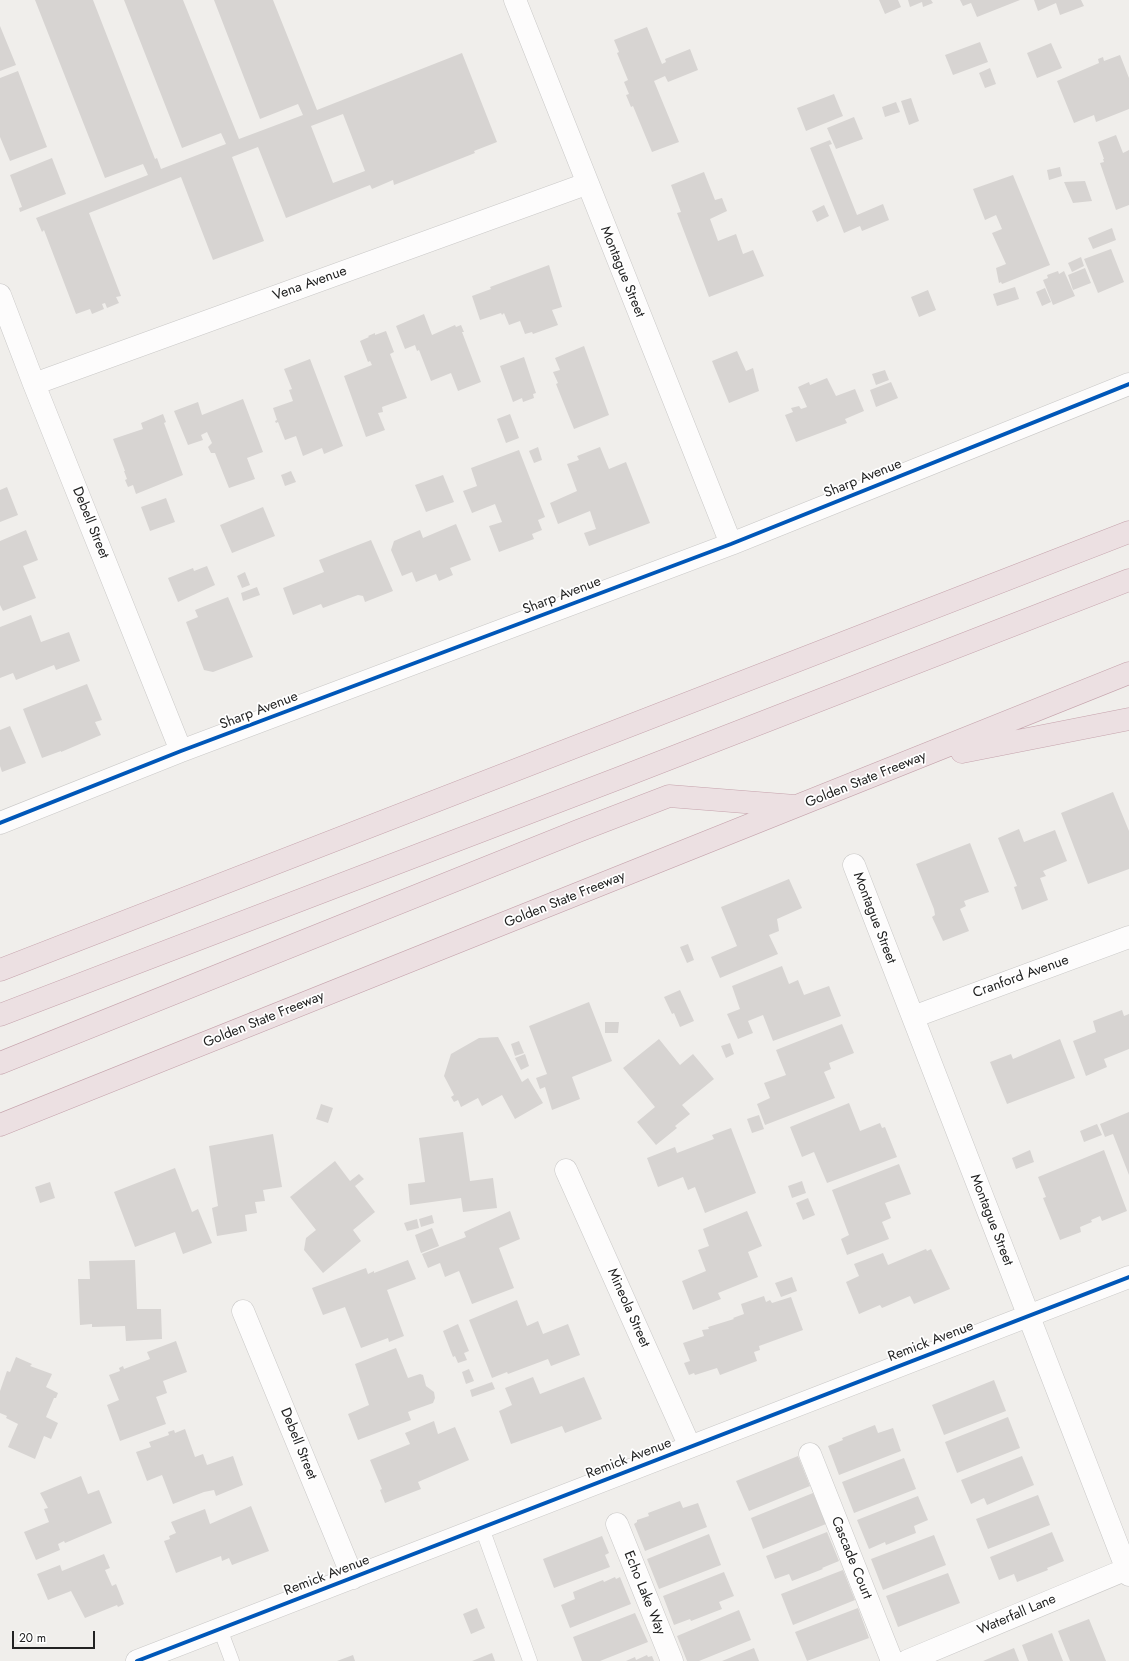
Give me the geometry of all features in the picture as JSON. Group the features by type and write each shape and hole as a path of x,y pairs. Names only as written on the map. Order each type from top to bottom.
{"highway":[{"path":"0,970 1129,532"},
{"path":"0,1015 614,780 1129,580"},
{"name":"Golden State Freeway","path":"0,1125 1129,674"},
{"path":"912,761 1129,719"},
{"path":"0,1063 66,1038 578,831 669,796 800,806"}],"street":[{"name":"Montague Street","path":"514,0 586,184 731,544"},
{"name":"Vena Avenue","path":"34,384 586,184"},
{"name":"Debell Street","path":"0,295 34,384 181,751"},
{"name":"Sharp Avenue","path":"0,823 181,751 731,544 1129,384"},
{"name":"Montague Street","path":"854,865 1128,1572"},
{"name":"Cranford Avenue","path":"913,1017 1129,937"},
{"name":"Mineola Street","path":"566,1170 690,1447"},
{"name":"Remick Avenue","path":"137,1661 1129,1277"},
{"name":"Debell Street","path":"244,1311 353,1578"},
{"name":"Cascade Court","path":"810,1454 892,1661"},
{"name":"Echo Lake Way","path":"617,1524 672,1661"},
{"name":"Waterfall Lane","path":"907,1661 1128,1572"}],"lane":[{"path":"482,1528 530,1661"},
{"path":"220,1629 232,1661"}],"building":[{"path":"35,0 93,0 155,159 157,158 161,169 226,144 221,133 182,148 124,0 183,0 239,139 303,115 298,104 260,119 214,0 273,0 317,110 462,53 497,142 474,151 475,153 394,185 393,180 372,189 370,185 286,218 258,147 232,157 264,241 213,260 181,177 89,213 121,296 116,297 119,303 107,308 105,303 102,304 104,309 92,314 90,309 76,314 44,230 42,232 36,218 148,175 143,164 105,178","holes":["343,114 365,171 333,183 311,126"]},
{"path":"879,0 898,0 901,7 885,14"},
{"path":"908,0 931,0 933,3 923,7 922,2 910,7"},
{"path":"960,0 1020,0 977,17 971,3 963,6"},
{"path":"1034,0 1081,0 1084,6 1060,15 1056,3 1038,11"},
{"path":"0,26 16,65 0,71"},
{"path":"647,27 662,64 666,62 665,59 690,49 698,70 668,82 665,76 654,81 679,142 652,152 633,106 631,107 626,95 629,94 624,82 628,80 617,53 619,52 614,40"},
{"path":"980,42 988,62 953,75 945,55"},
{"path":"1051,43 1062,68 1037,78 1027,53"},
{"path":"1120,55 1129,78 1129,109 1096,122 1094,115 1074,123 1057,81 1099,63 1098,59 1103,57 1104,61"},
{"path":"990,68 996,84 985,88 979,73"},
{"path":"18,71 47,147 10,161 0,137 0,78"},
{"path":"834,94 843,116 806,131 797,108"},
{"path":"911,98 919,121 909,125 901,101"},
{"path":"896,102 900,112 885,117 882,107"},
{"path":"854,117 863,139 836,149 827,128"},
{"path":"1116,135 1123,153 1129,150 1129,205 1116,210 1100,163 1104,162 1104,159 1098,142"},
{"path":"830,140 832,144 829,145 857,215 883,204 889,220 862,231 860,226 844,233 810,148"},
{"path":"52,158 66,194 20,212 19,208 22,207 10,175"},
{"path":"1060,167 1062,176 1049,180 1047,170"},
{"path":"704,172 715,200 722,198 727,211 710,219 718,241 736,234 743,254 753,250 764,276 709,297 677,213 681,212 671,185"},
{"path":"1013,175 1050,265 1002,284 1001,282 999,283 996,268 1006,264 992,233 1002,229 996,215 985,220 973,189"},
{"path":"1085,181 1092,201 1073,203 1064,182"},
{"path":"824,205 829,216 817,222 812,211"},
{"path":"1112,228 1116,240 1093,249 1088,238"},
{"path":"1111,249 1124,282 1098,293 1084,259"},
{"path":"1081,257 1084,266 1072,272 1068,263"},
{"path":"549,265 562,307 552,310 558,325 533,334 532,332 525,334 520,321 509,325 504,313 502,315 501,313 480,320 472,296 491,289 490,287"},
{"path":"1085,268 1091,283 1073,290 1068,275"},
{"path":"1058,271 1059,274 1064,271 1075,296 1053,305 1043,280 1048,278 1047,275"},
{"path":"1015,287 1019,299 997,306 993,294"},
{"path":"1045,288 1051,302 1042,306 1036,292"},
{"path":"928,290 936,310 919,317 911,297"},
{"path":"424,314 432,335 455,325 456,327 461,325 464,332 462,332 481,382 458,391 451,373 431,381 419,350 417,351 415,345 405,349 396,326"},
{"path":"386,331 394,352 390,354 407,398 382,407 383,412 378,413 385,430 366,437 344,376 372,365 370,361 368,362 360,341 375,333 375,335"},
{"path":"584,346 609,415 574,429 556,384 558,383 553,372 560,370 555,358"},
{"path":"737,351 746,371 753,368 759,391 729,403 712,361"},
{"path":"524,357 536,393 533,394 534,398 523,402 522,398 513,402 500,366"},
{"path":"310,359 343,446 324,454 322,448 303,456 296,436 285,440 278,422 276,423 275,421 277,420 273,408 293,401 289,390 292,389 284,369"},
{"path":"885,370 889,380 876,385 872,374"},
{"path":"827,378 836,396 855,389 864,411 845,419 847,423 796,442 785,415 793,412 791,408 799,406 801,409 807,407 798,387 809,382 810,385"},
{"path":"891,382 898,398 876,407 870,390"},
{"path":"243,399 263,452 247,458 255,479 229,488 215,453 211,453 208,447 212,443 207,432 201,435 203,440 188,445 174,411 198,402 202,415"},
{"path":"163,414 166,422 164,423 183,475 136,494 133,485 128,487 125,480 127,479 125,471 113,439 143,429 141,423"},
{"path":"510,414 519,438 506,443 497,419"},
{"path":"538,447 542,460 534,463 529,451"},
{"path":"600,447 609,469 626,462 650,523 589,546 584,533 596,529 590,511 558,524 550,503 577,491 567,464 579,460 577,456"},
{"path":"519,450 545,517 538,520 542,530 532,534 534,539 499,552 489,526 502,522 495,504 472,513 463,491 477,486 471,468"},
{"path":"291,471 296,482 285,486 281,475"},
{"path":"443,475 454,502 426,512 415,485"},
{"path":"7,487 18,515 0,522 0,490"},
{"path":"166,498 175,522 150,531 141,507"},
{"path":"263,507 275,536 232,553 220,525"},
{"path":"456,524 471,560 450,568 453,575 439,581 436,574 416,582 412,572 402,576 391,550 394,541 420,530 423,538"},
{"path":"26,530 38,560 23,566 36,598 3,611 0,605 0,541"},
{"path":"371,540 393,591 365,602 363,596 358,595 323,608 321,604 293,615 283,588 324,572 319,560"},
{"path":"207,566 215,585 178,602 168,578 193,568 194,571"},
{"path":"245,572 250,585 242,588 237,576"},
{"path":"257,587 260,595 243,601 241,593"},
{"path":"228,597 253,657 213,672 204,670 186,622 198,617 195,610"},
{"path":"31,615 41,642 69,632 80,661 56,670 54,665 16,680 13,673 0,678 0,627"},
{"path":"87,684 102,720 95,722 101,735 61,752 42,758 23,709"},
{"path":"10,726 26,763 2,772 0,766 0,730"},
{"path":"1113,792 1129,831 1129,869 1088,884 1061,813"},
{"path":"1019,829 1024,842 1055,830 1067,861 1043,871 1046,876 1040,878 1048,900 1022,910 1014,887 1017,886 998,838"},
{"path":"970,843 989,892 964,901 966,906 960,909 969,931 943,941 932,917 935,915 934,909 916,864"},
{"path":"789,879 802,908 777,919 779,931 769,935 778,954 720,978 711,957 737,946 721,907"},
{"path":"688,944 694,960 687,963 680,947"},
{"path":"782,966 789,984 798,980 804,995 829,986 841,1016 773,1041 763,1015 748,1021 753,1033 738,1039 727,1014 740,1009 732,986"},
{"path":"680,990 694,1021 680,1027 674,1013 672,1014 664,997"},
{"path":"589,1002 612,1061 572,1077 580,1099 552,1110 545,1087 540,1089 536,1078 547,1074 529,1026"},
{"path":"1122,1010 1124,1016 1129,1014 1129,1049 1104,1059 1107,1067 1086,1076 1073,1041 1096,1032 1093,1021"},
{"path":"605,1022 619,1022 618,1033 605,1033"},
{"path":"842,1024 854,1053 829,1063 831,1069 824,1072 835,1098 765,1125 757,1104 770,1098 764,1083 786,1075 776,1050"},
{"path":"498,1037 522,1082 528,1078 543,1103 515,1119 502,1095 482,1106 478,1098 461,1107 458,1100 454,1102 451,1097 454,1095 444,1076 451,1054 479,1038"},
{"path":"659,1039 680,1065 693,1054 714,1079 682,1105 690,1114 675,1126 677,1128 656,1145 637,1122 655,1107 623,1068"},
{"path":"1060,1039 1075,1078 1007,1104 990,1062 1011,1054 1013,1059"},
{"path":"519,1041 524,1053 515,1056 511,1044"},
{"path":"730,1043 734,1054 726,1058 721,1046"},
{"path":"525,1054 529,1066 521,1070 515,1058"},
{"path":"849,1103 860,1131 880,1123 882,1128 885,1127 897,1157 827,1183 814,1152 802,1157 790,1127"},
{"path":"321,1104 333,1108 328,1123 316,1119"},
{"path":"1129,1112 1129,1175 1113,1134 1105,1137 1100,1124"},
{"path":"759,1115 764,1129 752,1133 747,1119"},
{"path":"1097,1124 1102,1135 1084,1142 1080,1131"},
{"path":"731,1128 756,1193 705,1213 695,1187 688,1190 683,1177 658,1187 647,1158 675,1147 677,1153 714,1139 712,1135"},
{"path":"463,1132 470,1181 493,1178 497,1208 463,1212 461,1198 410,1205 408,1184 425,1182 419,1138"},
{"path":"273,1134 282,1187 263,1190 265,1201 255,1202 257,1213 245,1215 247,1231 217,1236 212,1208 218,1206 209,1146"},
{"path":"1030,1150 1034,1162 1016,1169 1012,1158"},
{"path":"1104,1150 1127,1211 1102,1221 1100,1216 1091,1220 1092,1222 1080,1227 1081,1232 1060,1240 1043,1198 1046,1197 1038,1177"},
{"path":"335,1161 350,1181 359,1174 364,1179 355,1186 375,1212 353,1230 361,1241 323,1273 304,1250 306,1238 316,1230 290,1197"},
{"path":"899,1164 911,1194 885,1203 891,1218 882,1222 889,1239 847,1255 841,1239 849,1235 832,1190"},
{"path":"175,1168 192,1212 198,1209 212,1243 183,1254 175,1232 135,1247 114,1192"},
{"path":"802,1181 806,1193 792,1198 788,1186"},
{"path":"50,1182 55,1198 40,1203 35,1187"},
{"path":"808,1198 815,1215 803,1220 796,1203"},
{"path":"510,1211 520,1239 499,1248 514,1288 472,1304 459,1271 445,1277 440,1263 428,1268 422,1254 466,1237 464,1232"},
{"path":"747,1211 762,1246 748,1252 758,1277 718,1293 721,1299 693,1310 682,1281 706,1271 698,1250 709,1246 703,1229"},
{"path":"432,1215 434,1223 421,1227 419,1219"},
{"path":"417,1219 419,1228 407,1231 404,1223"},
{"path":"432,1228 439,1246 421,1253 415,1235"},
{"path":"926,1249 927,1251 931,1249 950,1289 914,1304 910,1296 882,1308 880,1305 859,1314 846,1282 859,1276 854,1264 883,1253 888,1265"},
{"path":"135,1260 137,1309 161,1309 162,1339 126,1341 125,1326 92,1327 92,1324 80,1325 78,1279 90,1279 89,1261"},
{"path":"408,1260 416,1279 387,1290 404,1336 389,1342 388,1338 361,1348 345,1307 323,1315 312,1288 366,1268 368,1274 374,1271 374,1273"},
{"path":"792,1277 797,1291 781,1297 775,1283"},
{"path":"764,1296 766,1302 770,1300 772,1303 791,1297 803,1330 759,1346 760,1350 754,1352 757,1361 720,1375 717,1368 695,1375 694,1373 689,1375 684,1363 690,1361 683,1343 704,1336 702,1330 709,1329 708,1327 734,1319 733,1318 744,1314 741,1304"},
{"path":"517,1300 527,1326 538,1321 543,1334 568,1324 580,1355 551,1366 548,1359 508,1374 507,1372 492,1378 469,1320"},
{"path":"458,1324 469,1351 464,1353 467,1360 458,1363 455,1356 453,1357 443,1331"},
{"path":"176,1341 187,1372 163,1381 167,1393 156,1397 166,1424 120,1441 107,1405 119,1400 109,1375 120,1371 119,1368 123,1366 124,1369 150,1359 147,1352"},
{"path":"396,1348 408,1378 420,1374 423,1375 426,1386 434,1392 435,1398 433,1403 408,1412 411,1420 358,1440 348,1414 369,1405 355,1364"},
{"path":"16,1357 32,1364 30,1366 52,1374 46,1387 58,1393 56,1398 54,1398 46,1417 58,1423 51,1439 44,1436 35,1459 8,1447 18,1424 0,1413 0,1391 7,1371 10,1372"},
{"path":"469,1369 474,1381 466,1384 462,1372"},
{"path":"533,1377 540,1394 584,1377 602,1419 565,1433 562,1426 511,1444 499,1411 512,1405 505,1388"},
{"path":"994,1380 1006,1411 944,1435 932,1405"},
{"path":"492,1382 495,1389 472,1397 470,1390"},
{"path":"1008,1417 1020,1448 957,1473 945,1442"},
{"path":"434,1421 438,1434 455,1427 469,1460 418,1482 421,1489 385,1503 380,1490 382,1489 370,1460 410,1444 405,1433"},
{"path":"875,1425 878,1433 893,1428 901,1451 839,1475 828,1446 843,1440 842,1438"},
{"path":"185,1429 195,1457 203,1454 207,1465 233,1456 243,1485 216,1496 214,1490 204,1492 173,1504 162,1475 147,1481 136,1452 151,1447 149,1442 169,1435 168,1432 174,1430 175,1433"},
{"path":"798,1456 810,1486 749,1511 736,1481"},
{"path":"1022,1456 1034,1485 987,1505 984,1498 971,1504 961,1480"},
{"path":"904,1458 916,1489 854,1513 842,1482"},
{"path":"81,1476 88,1494 99,1490 112,1523 65,1543 64,1541 58,1544 60,1550 36,1560 24,1532 49,1522 44,1509 48,1508 40,1493"},
{"path":"813,1493 826,1524 763,1549 751,1518"},
{"path":"1038,1495 1050,1525 988,1549 976,1519"},
{"path":"918,1496 928,1520 914,1526 916,1533 886,1545 885,1542 869,1549 857,1520"},
{"path":"680,1501 683,1508 698,1503 707,1527 645,1551 634,1524 637,1520 649,1516 648,1513"},
{"path":"251,1506 269,1551 232,1565 229,1558 222,1561 221,1556 176,1573 164,1541 170,1539 169,1536 176,1533 171,1522 205,1509 210,1524"},
{"path":"827,1532 839,1561 792,1581 789,1574 775,1579 766,1556"},
{"path":"1052,1532 1064,1561 1047,1568 1048,1570 1017,1582 1014,1574 999,1580 990,1557"},
{"path":"709,1534 721,1565 659,1589 647,1559"},
{"path":"934,1535 946,1565 883,1590 871,1559"},
{"path":"602,1536 609,1553 605,1555 610,1567 554,1588 543,1559"},
{"path":"104,1554 110,1568 105,1570 112,1586 116,1584 124,1604 118,1607 117,1605 85,1618 71,1591 48,1600 37,1574 60,1565 62,1571"},
{"path":"843,1570 855,1600 793,1625 781,1594"},
{"path":"724,1572 734,1596 719,1602 722,1609 691,1621 690,1619 674,1625 663,1596"},
{"path":"948,1573 960,1603 898,1627 886,1596"},
{"path":"615,1577 616,1579 620,1577 631,1604 570,1628 561,1605 575,1599 573,1592 603,1580 604,1582"},
{"path":"477,1608 485,1628 471,1634 463,1614"},
{"path":"858,1608 869,1638 807,1661 795,1632"},
{"path":"739,1610 751,1640 699,1661 687,1661 677,1636"},
{"path":"635,1613 648,1642 600,1661 582,1661 573,1637"},
{"path":"1089,1619 1106,1661 1070,1661 1058,1631"},
{"path":"1052,1633 1063,1661 1028,1661 1022,1645"},
{"path":"754,1648 759,1661 722,1661"},
{"path":"1014,1648 1019,1661 983,1661"},
{"path":"492,1653 495,1661 472,1661"},
{"path":"353,1655 355,1661 337,1661"},
{"path":"647,1655 648,1657 652,1656 654,1661 626,1661 635,1657 636,1660"}],"cycle path":[{"path":"0,823 181,751 731,544 1129,384"},
{"path":"137,1661 1129,1277"}]}
